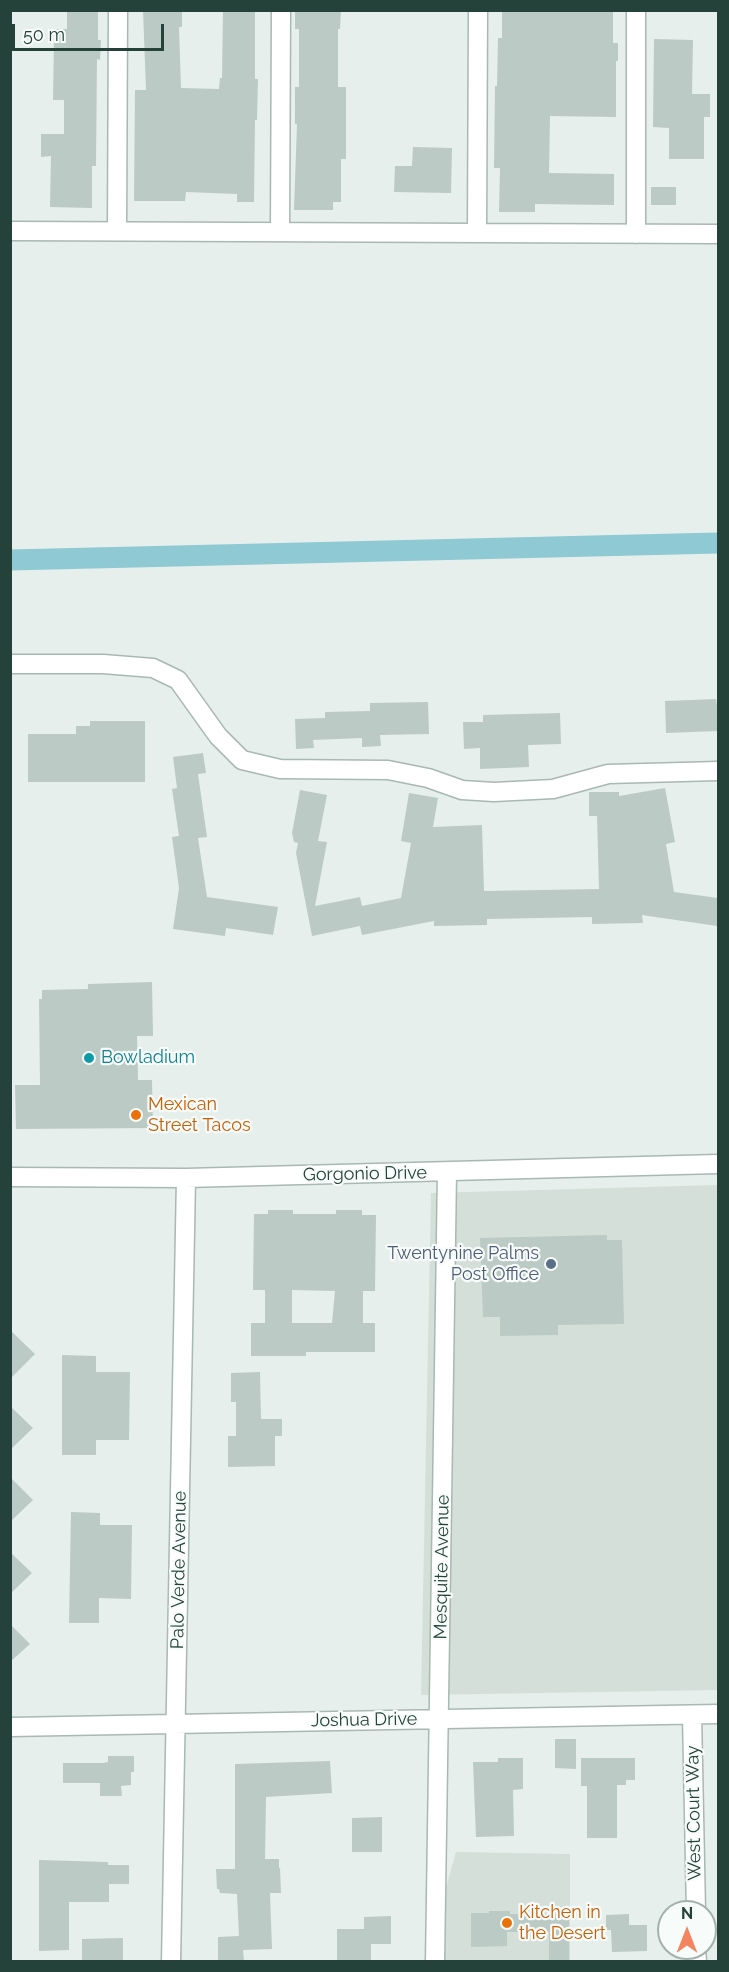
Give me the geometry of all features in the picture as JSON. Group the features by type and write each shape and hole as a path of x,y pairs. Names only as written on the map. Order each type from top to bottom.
{"street":[{"path":"117,231 118,10"},
{"path":"280,232 281,10"},
{"path":"477,233 478,10"},
{"path":"636,10 636,234"},
{"path":"10,231 718,234"},
{"path":"10,664 103,664 153,668 178,680 218,736 242,760 280,769 388,770 428,778 462,790 494,792 553,789 608,774 718,771"},
{"name":"Gorgonio Drive","path":"10,1177 186,1178 718,1164"},
{"name":"Mesquite Avenue","path":"435,1962 447,1172"},
{"name":"Palo Verde Avenue","path":"171,1962 186,1178"},
{"name":"Joshua Drive","path":"10,1727 718,1714"},
{"name":"West Court Way","path":"692,1715 696,1900"}],"shaded area":[{"path":"718,1185 718,1690 421,1695 431,1193"},
{"path":"456,1852 570,1854 570,1961 425,1962"}],"building":[{"path":"67,10 98,10 98,40 101,40 100,60 97,59 96,166 92,166 92,208 50,207 51,156 41,157 41,134 64,134 64,100 53,100 54,39 57,39 57,29 67,29"},
{"path":"143,10 182,10 182,27 179,27 181,88 219,89 220,78 222,78 223,10 255,10 255,79 258,79 254,202 237,202 237,194 186,192 185,201 134,201 135,90 146,90"},
{"path":"295,10 341,10 340,29 338,29 338,87 346,87 346,159 341,159 341,202 333,202 333,210 294,210 297,124 295,124 295,87 299,87 299,29 295,29"},
{"path":"502,10 613,10 613,43 618,43 616,117 550,116 549,173 614,174 614,205 535,204 535,212 499,212 500,168 494,168 495,86 497,86 498,38 502,38"},
{"path":"654,39 693,40 692,94 710,94 710,117 704,117 704,159 669,159 669,128 653,127"},
{"path":"413,147 452,148 451,193 394,192 395,166 412,166"},
{"path":"651,187 676,187 676,205 651,205"},
{"path":"716,699 718,731 666,733 665,701"},
{"path":"428,702 429,734 380,735 381,746 362,747 362,738 313,740 314,748 296,749 295,719 325,718 325,712 370,711 370,703"},
{"path":"560,713 561,744 528,745 529,767 480,769 480,748 464,749 463,722 483,722 483,715"},
{"path":"90,721 145,721 145,782 28,782 28,734 76,734 76,726 90,726"},
{"path":"203,753 206,773 198,774 207,837 198,838 207,897 278,907 273,935 226,928 225,936 173,929 179,888 172,837 179,836 172,789 177,788 173,757"},
{"path":"665,788 675,842 666,844 674,892 718,898 717,926 642,915 643,923 592,924 592,917 487,919 487,925 434,926 434,921 362,935 360,926 312,936 296,853 298,843 294,842 292,833 300,790 327,795 318,841 327,842 315,906 360,897 362,906 401,898 411,843 401,841 409,793 438,798 433,827 482,825 484,891 599,889 597,816 589,816 589,792 619,792 619,796"},
{"name":"Bowladium","path":"152,982 153,1036 137,1036 138,1080 152,1080 153,1128 16,1129 15,1085 40,1085 39,999 42,999 42,990 88,989 88,984"},
{"path":"268,1210 293,1210 293,1214 336,1214 336,1210 362,1210 362,1215 376,1215 375,1291 363,1291 363,1323 375,1323 375,1352 306,1352 306,1356 251,1356 251,1323 265,1323 265,1290 253,1290 254,1214 268,1214","holes":["292,1290 335,1291 332,1323 292,1323"]},
{"name":"Twentynine Palms Post Office","path":"607,1235 607,1240 622,1240 624,1324 558,1325 558,1335 500,1336 500,1317 483,1317 480,1238"},
{"path":"10,1330 35,1354 10,1379"},
{"path":"62,1355 96,1356 96,1372 130,1372 129,1440 96,1440 96,1455 62,1455"},
{"path":"260,1372 261,1419 282,1419 282,1436 275,1436 275,1466 228,1467 228,1436 236,1436 236,1402 231,1402 231,1373"},
{"path":"10,1406 33,1428 10,1450"},
{"path":"10,1477 33,1500 10,1522"},
{"path":"71,1512 100,1513 100,1525 132,1525 131,1599 99,1598 99,1623 69,1623"},
{"path":"10,1552 32,1573 10,1594"},
{"path":"10,1624 30,1644 10,1662"},
{"path":"555,1739 576,1739 576,1769 555,1768"},
{"path":"108,1756 134,1756 131,1785 121,1786 122,1796 100,1796 100,1783 63,1783 63,1763 103,1763 108,1762"},
{"path":"498,1758 523,1758 523,1789 513,1790 514,1836 476,1837 473,1762 498,1762"},
{"path":"581,1758 635,1758 635,1780 626,1780 626,1785 617,1785 617,1838 587,1838 587,1786 581,1786"},
{"path":"330,1761 332,1793 266,1797 265,1859 279,1859 281,1893 270,1893 272,1949 243,1950 244,1961 218,1961 218,1937 239,1936 237,1894 220,1893 217,1889 216,1869 235,1869 235,1764"},
{"path":"382,1817 382,1852 352,1852 352,1818"},
{"path":"39,1860 108,1862 108,1865 129,1865 129,1884 109,1884 109,1902 69,1902 69,1950 39,1951"},
{"name":"Kitchen in the Desert","path":"489,1911 510,1911 510,1914 569,1914 569,1962 549,1962 549,1932 507,1932 507,1946 471,1947 471,1913 489,1913"},
{"path":"629,1914 629,1925 647,1925 647,1951 612,1952 611,1930 606,1930 606,1915"},
{"path":"391,1916 391,1944 371,1944 371,1960 337,1960 337,1929 364,1929 364,1917"},
{"path":"123,1938 123,1962 82,1962 82,1939"}],"waterway":[{"path":"10,560 718,543"}],"place":[{"name":"Bowladium","path":"89,1058"},
{"name":"Mexican Street Tacos","path":"136,1115"},
{"name":"Twentynine Palms Post Office","path":"551,1264"},
{"name":"Kitchen in the Desert","path":"507,1923"}]}
